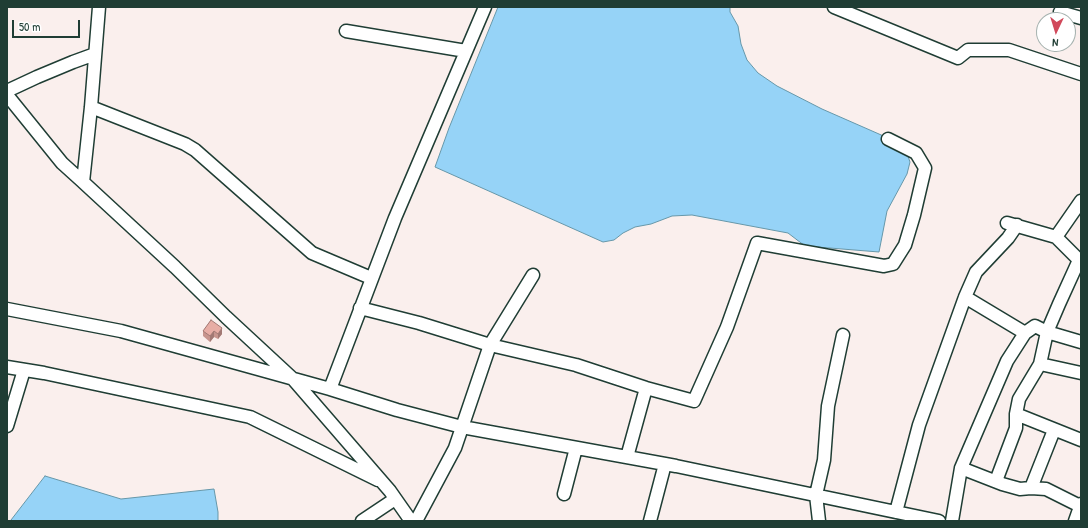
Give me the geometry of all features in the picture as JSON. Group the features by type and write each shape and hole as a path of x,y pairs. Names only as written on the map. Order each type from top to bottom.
{"street":[{"path":"83,182 96,54 99,7"},
{"path":"330,389 395,218 485,7"},
{"path":"834,7 958,58 968,50 1009,50 1081,74"},
{"path":"346,32 466,51"},
{"path":"7,91 51,71 96,54"},
{"path":"7,95 62,163 175,267 293,379 382,482 411,521"},
{"path":"91,107 185,144 201,155 312,253 371,278"},
{"path":"360,308 419,323 490,345 576,365 646,388 694,401 727,327 757,243 884,266 893,264 905,245 925,168 916,153 888,139"},
{"path":"1056,236 1081,201"},
{"path":"896,512 919,425 965,297 976,272 1008,238 1012,224 1056,236 1080,261 1059,304 1048,332 1040,364 1019,399 1016,414 1016,428 996,481"},
{"path":"416,521 456,448 490,345 533,275"},
{"path":"965,297 1024,333"},
{"path":"7,309 121,331 330,389 397,410 462,427 665,464 939,521"},
{"path":"952,521 961,468 1007,360 1024,333 1035,326 1048,332 1081,342"},
{"path":"819,521 816,495 824,460 828,406 843,335"},
{"path":"1040,364 1081,373"},
{"path":"7,367 44,373 250,417 382,482"},
{"path":"7,426 24,370"},
{"path":"627,457 646,388"},
{"path":"1016,414 1081,440"},
{"path":"1031,488 1054,430"},
{"path":"564,494 576,448"},
{"path":"650,521 665,464"},
{"path":"961,468 1020,489 1031,488 1046,490 1080,505 1075,521"},
{"path":"362,521 395,498"}],"water":[{"path":"498,7 730,7 730,12 738,26 741,44 747,60 758,73 777,86 822,109 904,145 910,162 907,174 887,211 879,252 805,246 788,233 692,215 672,216 651,224 635,227 623,233 614,240 603,242 435,167 449,128"},
{"path":"45,476 121,499 214,489 218,521 11,520"}],"building":[{"path":"211,320 222,328 218,334 214,331 210,336 203,331"}]}
